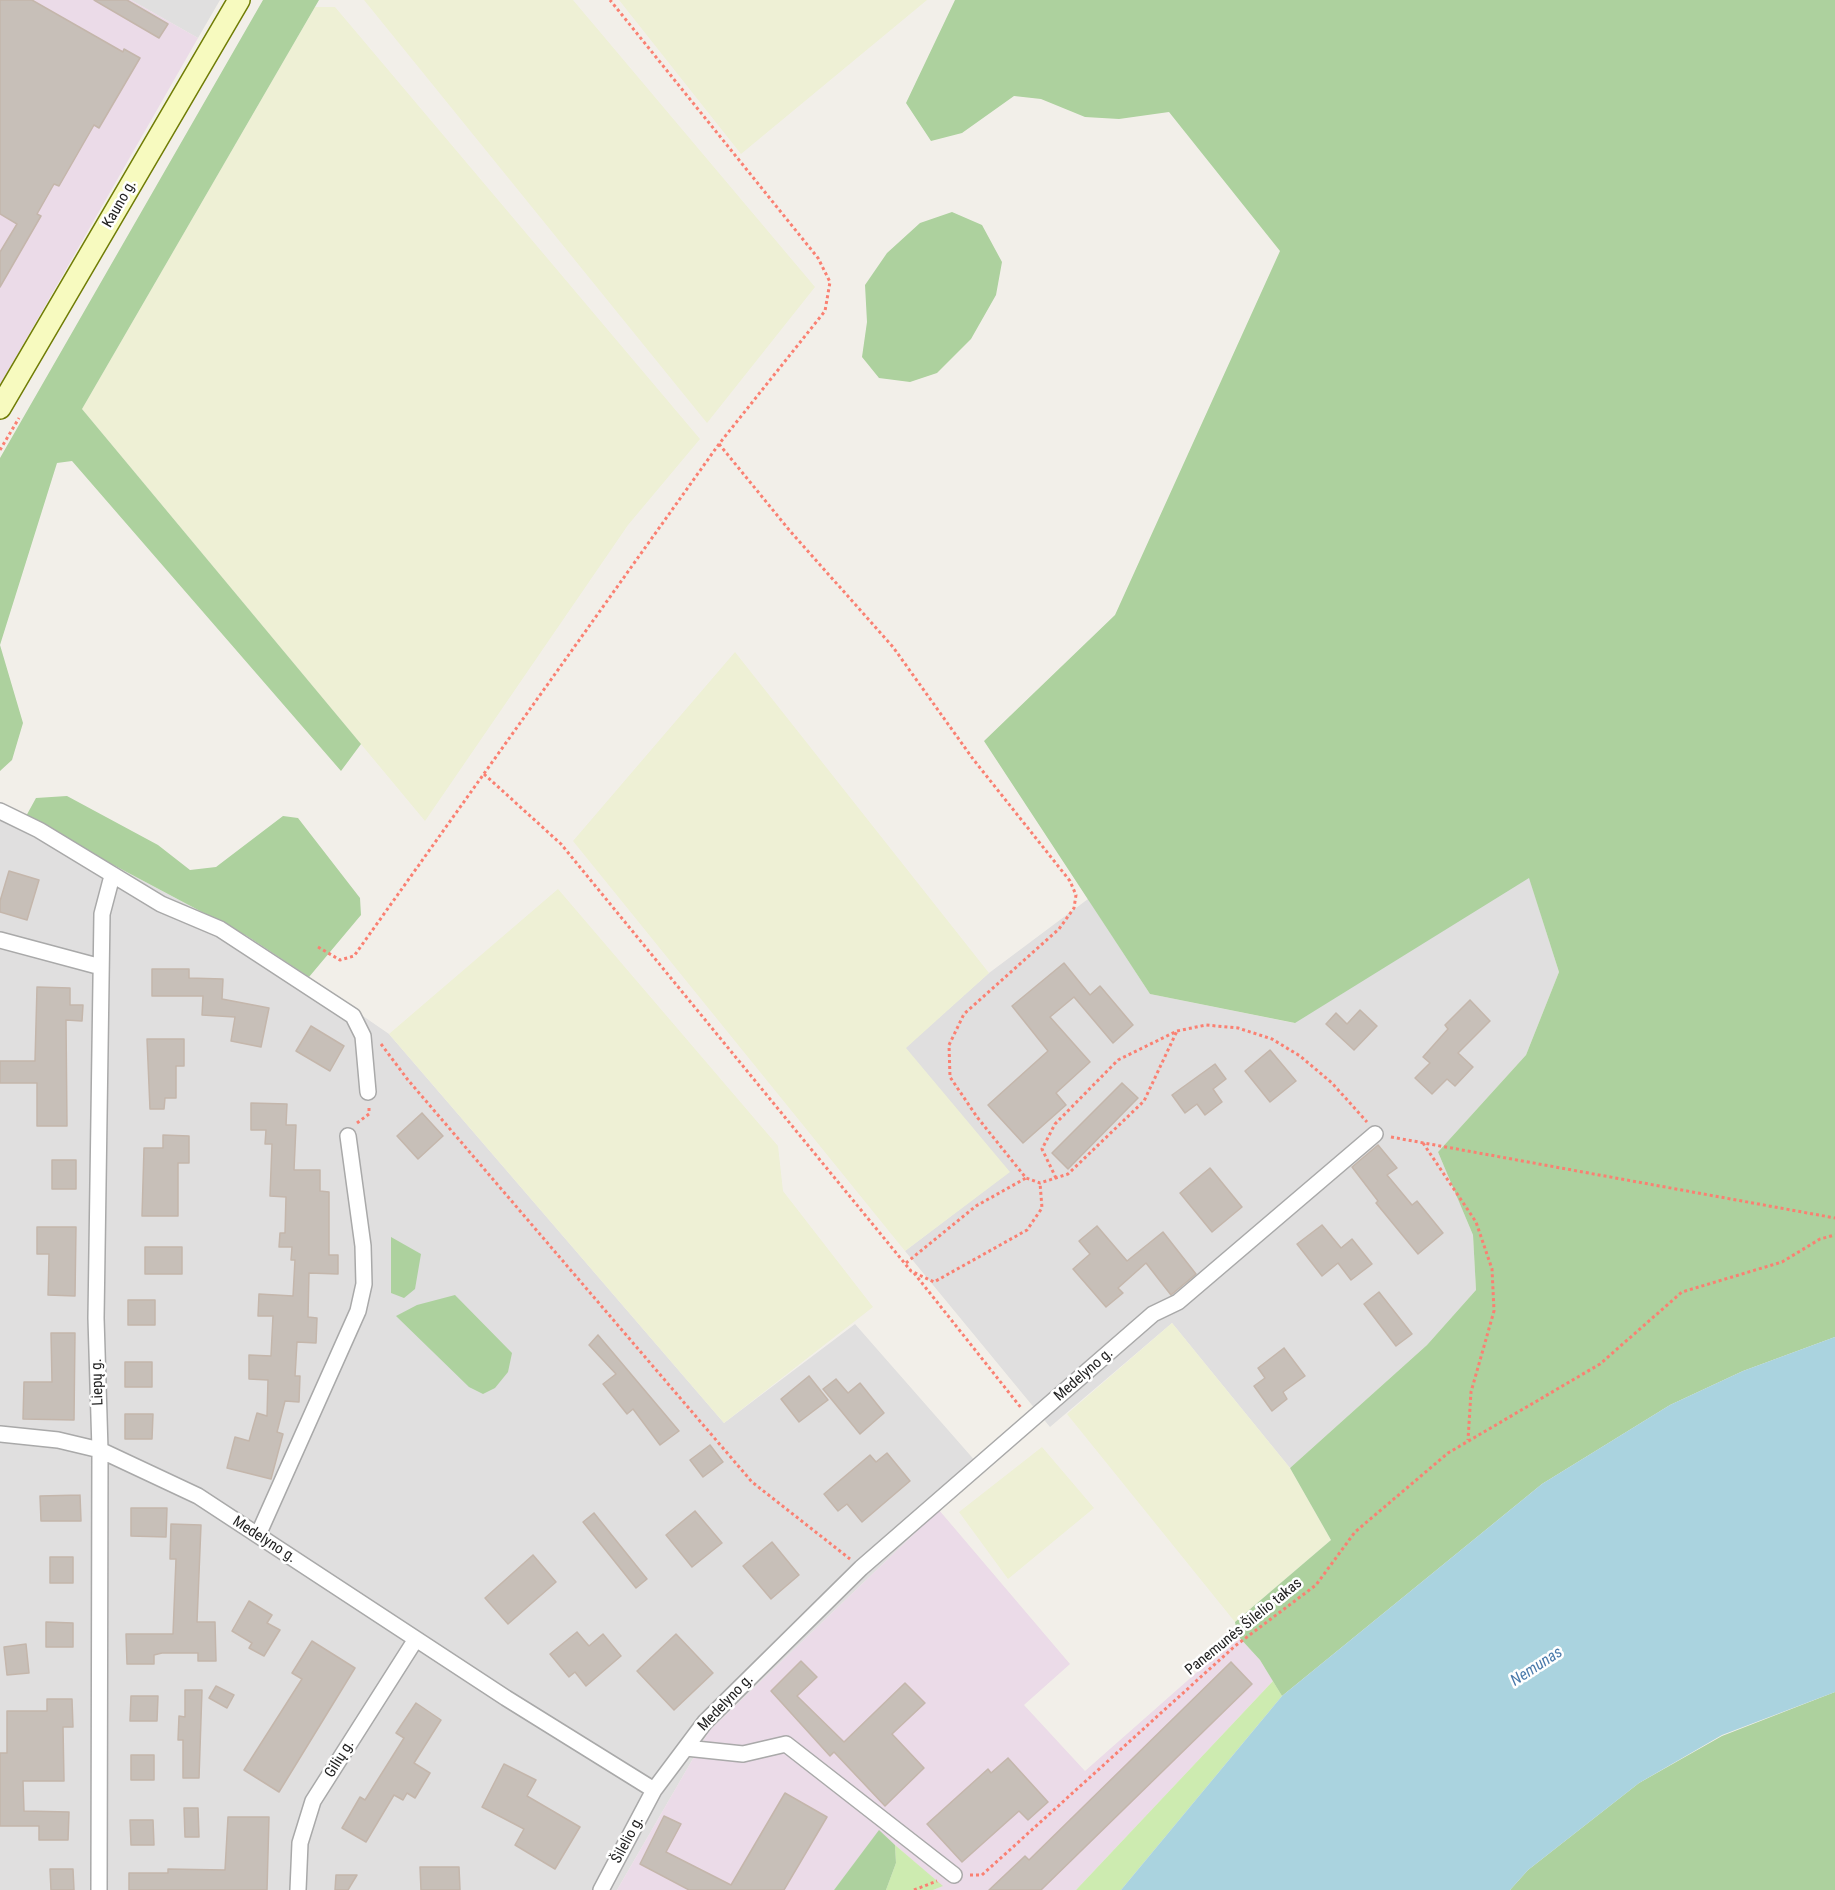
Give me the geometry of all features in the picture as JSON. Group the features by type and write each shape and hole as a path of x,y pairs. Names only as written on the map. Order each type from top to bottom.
{"street":[{"name":"Kauno g.","path":"0,408 239,0"},
{"path":"0,811 39,830 160,904 219,929 353,1016 363,1036 368,1092"},
{"name":"Liepų g.","path":"99,1890 100,1450 96,1318 102,914 112,876"},
{"path":"0,940 101,967"},
{"name":"Medelyno g.","path":"0,1434 58,1440 100,1450 198,1496 416,1640 612,1766 654,1790 705,1722 861,1568 1153,1314 1178,1302 1375,1134"},
{"path":"258,1535 358,1311 364,1284 363,1246 348,1136"},
{"name":"Gilių g.","path":"298,1890 300,1843 313,1801 416,1640"},
{"path":"686,1748 744,1754 786,1744 954,1875"},
{"name":"Šilelio g.","path":"601,1890 654,1790"}],"path":[{"path":"318,947 340,960 354,956 719,444 825,311 830,282 818,258 610,0"},
{"path":"719,444 790,531 893,647 972,759 1070,881 1076,895 1074,908 1059,929 964,1014 949,1045 950,1077 977,1117 1026,1178 1040,1183 1068,1174 1144,1101 1177,1031"},
{"path":"484,774 561,844 906,1263 1032,1421"},
{"path":"357,1024 377,1039 416,1089 752,1482 861,1568"},
{"path":"1056,1178 1042,1149 1055,1124 1119,1060 1177,1031 1206,1025 1238,1028 1272,1039 1300,1056 1332,1083 1362,1115 1375,1134 1835,1218"},
{"path":"348,1136 348,1129 369,1114 368,1092"},
{"path":"1423,1143 1476,1222 1492,1269 1494,1311 1471,1392 1468,1441"},
{"path":"906,1263 976,1206 1026,1178"},
{"path":"906,1263 911,1270 934,1282 1027,1230 1042,1208 1040,1183"},
{"name":"Panemunės Šilelio takas","path":"914,1890 954,1875 982,1875 1234,1646 1316,1585 1355,1532 1448,1453 1600,1364 1682,1292 1782,1262 1820,1239 1835,1235"}],"shaded area":[{"path":"0,0 131,0 198,38 0,385"},
{"path":"131,0 220,0 198,38"},
{"path":"0,805 247,936 389,1034 724,1423 855,1324 984,1471 939,1510 709,1731 617,1890 0,1890"},
{"path":"1529,877 1559,972 1526,1055 1438,1152 1473,1235 1476,1290 1427,1345 1290,1468 1172,1323 1050,1427 905,1251 1009,1172 905,1048 989,973 1088,899 1150,994 1294,1023"},
{"path":"939,1510 1070,1664 1024,1705 1085,1771 1238,1636 1260,1660 1273,1681 1076,1890 933,1890 942,1886 879,1831 834,1890 617,1890 709,1731"}],"green space":[{"path":"263,0 319,0 82,409 361,744 341,771 72,461 57,463 0,645 0,458"},
{"path":"364,0 573,0 815,287 707,423"},
{"path":"619,0 927,0 741,154"},
{"path":"955,0 1835,0 1835,1337 1743,1371 1670,1405 1542,1484 1282,1696 1260,1660 1238,1636 1235,1622 1331,1540 1290,1468 1427,1345 1476,1290 1473,1235 1438,1152 1526,1055 1559,972 1529,878 1295,1023 1150,994 984,741 1115,615 1280,251 1169,112 1119,119 1085,117 1041,99 1014,96 962,133 931,141 906,103"},
{"path":"315,7 335,7 700,439 628,525 425,821 82,409"},
{"path":"952,212 982,225 1002,262 996,295 971,339 937,373 910,382 879,378 862,357 867,322 865,285 887,253 920,223"},
{"path":"0,645 23,723 12,760 0,771"},
{"path":"735,652 989,973 906,1048 1010,1172 905,1251 573,841"},
{"path":"67,796 158,845 190,870 216,867 283,816 298,818 360,898 361,915 309,977 247,936 25,818 36,798"},
{"path":"558,889 778,1146 783,1191 873,1307 724,1423 389,1034"},
{"path":"391,1237 421,1254 415,1289 404,1298 391,1293"},
{"path":"455,1295 512,1353 508,1372 495,1388 483,1394 469,1387 396,1316 417,1305"},
{"path":"1172,1323 1290,1468 1331,1540 1235,1622 1067,1414"},
{"path":"1042,1447 1094,1508 1008,1579 959,1512"},
{"path":"1273,1681 1282,1696 1121,1890 1076,1890"},
{"path":"1835,1692 1835,1890 1510,1890 1528,1870 1639,1783 1722,1736"},
{"path":"879,1830 895,1845 896,1863 886,1890 834,1890"},
{"path":"895,1845 943,1886 933,1890 886,1890 896,1863"}],"water":[{"name":"Nemunas","path":"1835,1337 1835,1692 1722,1735 1639,1783 1528,1870 1510,1890 1121,1890 1282,1696 1542,1484 1670,1405 1743,1371"}],"building":[{"path":"0,0 32,0 123,52 124,49 140,58 99,128 94,125 59,186 54,184 37,214 41,216 0,287 0,252 17,224 0,214"},
{"path":"94,0 127,0 168,24 159,38"},
{"path":"9,871 39,880 27,920 0,912 0,901"},
{"path":"1064,963 1090,995 1100,986 1133,1025 1113,1043 1074,997 1050,1017 1090,1062 1056,1093 1066,1105 1023,1143 988,1105 1048,1051 1012,1006"},
{"path":"152,969 189,969 189,978 223,979 222,999 269,1008 261,1047 231,1041 235,1017 202,1015 203,996 152,996"},
{"path":"37,987 70,988 70,1005 83,1005 82,1021 66,1020 67,1126 37,1126 37,1083 0,1083 0,1061 35,1061"},
{"path":"1470,1000 1490,1021 1458,1053 1473,1067 1455,1086 1447,1079 1432,1094 1415,1078 1430,1063 1423,1057 1448,1029 1445,1025"},
{"path":"1360,1010 1377,1026 1354,1050 1326,1024 1336,1013 1347,1024"},
{"path":"311,1026 344,1046 330,1071 296,1051"},
{"path":"147,1039 184,1039 184,1066 176,1066 176,1098 165,1098 164,1109 150,1109"},
{"path":"1270,1050 1296,1081 1270,1102 1245,1071"},
{"path":"1215,1064 1226,1079 1213,1089 1222,1102 1205,1115 1197,1104 1185,1113 1172,1095"},
{"path":"1122,1083 1138,1098 1068,1169 1052,1153"},
{"path":"251,1103 287,1104 286,1125 296,1125 294,1170 320,1170 320,1191 329,1192 329,1255 338,1255 338,1274 309,1273 308,1317 317,1318 316,1343 297,1342 295,1376 300,1376 299,1402 285,1401 277,1432 283,1434 271,1479 227,1468 235,1437 249,1441 257,1413 267,1416 268,1380 249,1379 249,1355 271,1356 273,1316 258,1316 259,1294 293,1296 295,1260 291,1260 292,1247 279,1247 280,1233 285,1233 286,1197 270,1196 272,1144 265,1144 266,1130 251,1130"},
{"path":"422,1113 443,1136 418,1159 397,1136"},
{"path":"163,1135 189,1136 189,1163 178,1163 178,1216 142,1216 144,1148 163,1148"},
{"path":"1378,1145 1397,1168 1387,1175 1412,1205 1417,1201 1443,1233 1418,1254 1376,1203 1378,1201 1352,1167"},
{"path":"52,1160 76,1160 76,1189 52,1189"},
{"path":"1210,1168 1242,1207 1212,1232 1180,1193"},
{"path":"1322,1225 1341,1248 1352,1239 1372,1264 1351,1280 1338,1263 1322,1276 1297,1244"},
{"path":"1097,1226 1127,1261 1163,1232 1196,1274 1171,1295 1146,1263 1118,1288 1123,1293 1106,1307 1073,1269 1090,1254 1079,1241"},
{"path":"37,1227 76,1227 75,1296 48,1295 49,1254 37,1254"},
{"path":"145,1247 182,1247 182,1274 145,1274"},
{"path":"1379,1292 1412,1334 1396,1346 1364,1304"},
{"path":"128,1300 155,1300 155,1325 128,1325"},
{"path":"51,1333 75,1333 74,1420 23,1419 24,1382 52,1382"},
{"path":"598,1335 679,1431 660,1445 633,1409 627,1414 603,1384 616,1374 589,1345"},
{"path":"1284,1348 1305,1376 1283,1392 1287,1399 1272,1411 1254,1386 1265,1378 1258,1368"},
{"path":"125,1362 152,1362 152,1387 125,1387"},
{"path":"809,1376 828,1400 799,1422 781,1399"},
{"path":"836,1379 848,1393 860,1383 884,1413 860,1434 823,1389"},
{"path":"125,1414 153,1414 152,1439 125,1439"},
{"path":"710,1445 723,1462 703,1477 690,1460"},
{"path":"887,1453 910,1481 862,1522 847,1504 838,1511 824,1494 870,1455 876,1462"},
{"path":"80,1495 81,1521 41,1521 40,1496"},
{"path":"131,1508 167,1508 166,1537 131,1536"},
{"path":"695,1511 722,1543 692,1567 666,1535"},
{"path":"594,1513 647,1579 636,1588 583,1522"},
{"path":"171,1524 201,1525 197,1622 215,1622 216,1661 198,1661 198,1653 162,1653 154,1655 154,1664 127,1664 126,1634 173,1634 176,1559 170,1559"},
{"path":"772,1542 799,1575 771,1599 743,1566"},
{"path":"533,1555 556,1582 508,1624 485,1598"},
{"path":"50,1557 73,1557 73,1583 50,1583"},
{"path":"249,1601 272,1615 267,1623 280,1630 264,1656 249,1648 252,1643 232,1631"},
{"path":"46,1622 73,1623 73,1647 46,1647"},
{"path":"577,1632 589,1646 603,1634 621,1656 586,1686 575,1672 569,1677 550,1654"},
{"path":"676,1634 713,1673 674,1710 637,1671"},
{"path":"312,1641 355,1668 279,1792 244,1770 302,1679 292,1673"},
{"path":"26,1644 29,1673 7,1675 4,1647"},
{"path":"801,1661 817,1677 797,1696 844,1742 905,1683 925,1703 892,1734 924,1768 885,1806 834,1752 830,1756 771,1691"},
{"path":"1231,1662 1252,1684 1041,1890 989,1890 1025,1856 1029,1860"},
{"path":"216,1686 234,1695 227,1708 209,1698"},
{"path":"185,1690 202,1690 199,1778 183,1778 183,1740 178,1740 179,1716 185,1717"},
{"path":"131,1696 158,1696 157,1721 130,1721"},
{"path":"47,1699 72,1699 73,1727 63,1727 64,1781 23,1781 24,1811 69,1812 68,1840 39,1840 39,1826 0,1826 0,1753 7,1753 7,1711 47,1711"},
{"path":"416,1703 441,1720 414,1763 430,1773 415,1798 407,1793 403,1800 394,1795 366,1842 342,1828 360,1797 365,1800 404,1738 396,1733"},
{"path":"131,1755 154,1755 154,1780 131,1780"},
{"path":"1008,1758 1048,1802 1028,1820 1019,1811 962,1862 927,1824 988,1769 991,1773"},
{"path":"504,1764 536,1780 527,1796 580,1827 555,1869 515,1845 524,1829 482,1807"},
{"path":"785,1793 827,1817 784,1890 689,1890 640,1864 664,1816 681,1824 666,1852 731,1885"},
{"path":"184,1808 198,1808 199,1837 185,1837"},
{"path":"228,1817 269,1817 267,1890 129,1890 129,1873 168,1873 168,1869 225,1870"},
{"path":"130,1820 153,1820 154,1845 131,1845"},
{"path":"420,1867 459,1867 460,1890 421,1890"},
{"path":"50,1869 73,1869 74,1890 51,1890"},
{"path":"336,1875 357,1875 348,1890 335,1890"}]}
